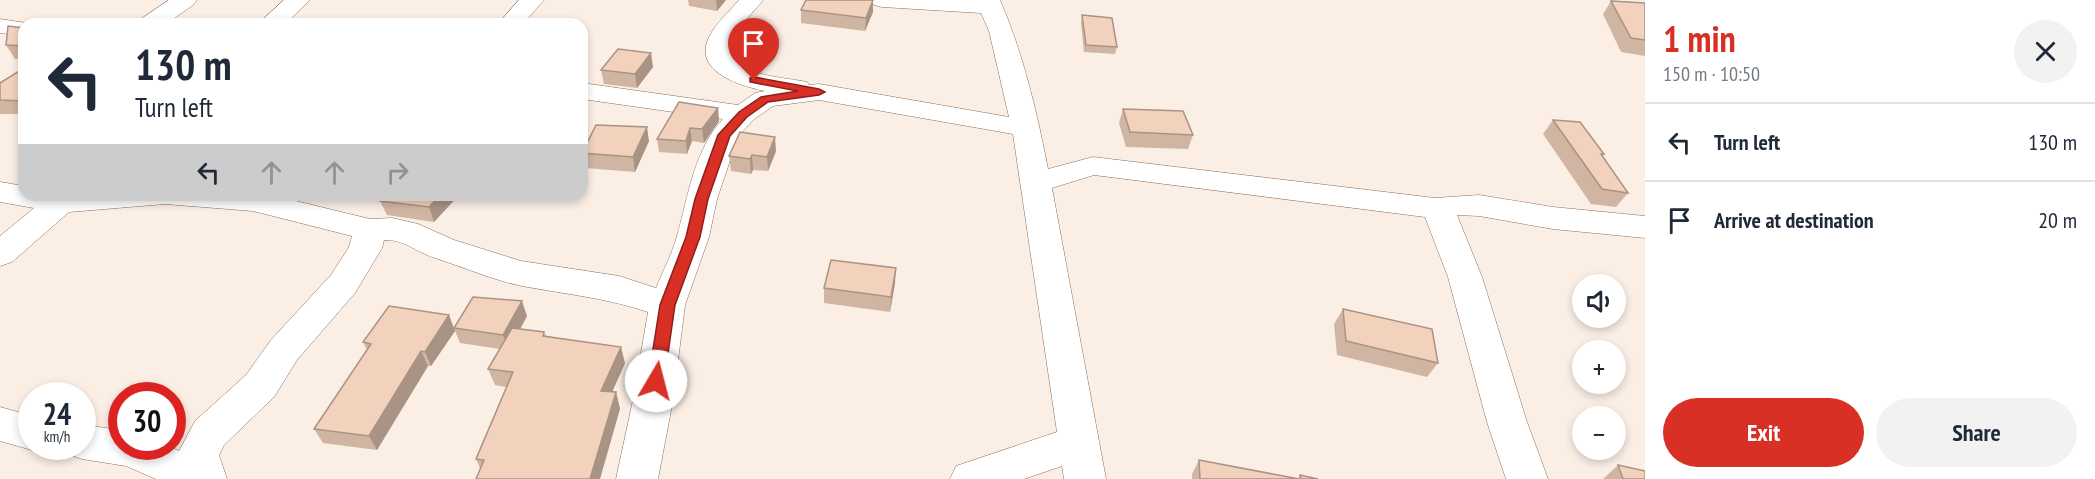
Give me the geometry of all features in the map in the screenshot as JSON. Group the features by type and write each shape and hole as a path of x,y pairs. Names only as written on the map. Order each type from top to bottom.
{"street":[{"path":"159,18 185,0"},
{"path":"277,18 298,0"},
{"path":"516,18 532,0"},
{"path":"751,0 720,40 719,59 728,71 754,80 1026,128"},
{"path":"882,0 989,3 1001,31 1026,128 1082,460 971,479"},
{"path":"0,26 18,28"},
{"path":"588,92 743,114"},
{"path":"637,479 653,400 667,305 693,237 701,199 724,135 743,114 765,99 819,92"},
{"path":"1036,182 1093,166 1435,208 1452,204 1486,206 1552,217 1645,227"},
{"path":"0,192 18,194"},
{"path":"0,254 62,201"},
{"path":"253,201 370,230 392,229 418,235 442,248 520,273 619,289 667,305"},
{"path":"1435,208 1444,218 1468,280 1507,425 1527,479"},
{"path":"206,479 198,455 209,433 260,386 284,350 343,284 365,248 370,230"},
{"path":"0,424 18,429"},
{"path":"96,444 131,450 200,479"}],"building":[{"path":"806,0 873,0 866,18 801,10"},
{"path":"1611,1 1645,3 1645,40 1631,38"},
{"path":"1082,15 1112,18 1117,47 1086,45"},
{"path":"8,26 18,27 18,46 6,45"},
{"path":"618,49 651,53 635,74 601,70"},
{"path":"18,72 18,101 0,100 0,83"},
{"path":"679,102 718,108 702,129 690,128 686,141 657,139"},
{"path":"1123,109 1183,111 1193,135 1130,132"},
{"path":"1553,120 1580,122 1604,154 1601,154 1628,193 1602,189"},
{"path":"596,125 647,127 633,157 588,153 588,141"},
{"path":"740,132 775,137 767,157 752,155 750,159 729,156"},
{"path":"380,201 434,201 429,207"},
{"path":"831,260 896,268 891,297 824,288"},
{"path":"473,297 522,301 503,335 454,328"},
{"path":"389,306 449,315 425,352 421,351 369,436 314,429 371,344 363,342"},
{"path":"1343,309 1432,329 1438,363 1346,341"},
{"path":"512,328 544,332 543,336 621,347 601,391 616,392 590,479 476,479 484,460 476,459 513,372 488,369"},
{"path":"1199,460 1299,479 1200,479"},
{"path":"1618,465 1645,471 1645,479 1623,479"},
{"path":"1300,475 1318,479 1301,479"}],"route":[{"path":"656,381 667,305 693,237 701,199 724,135 743,114 765,99 819,92 754,80"}]}
